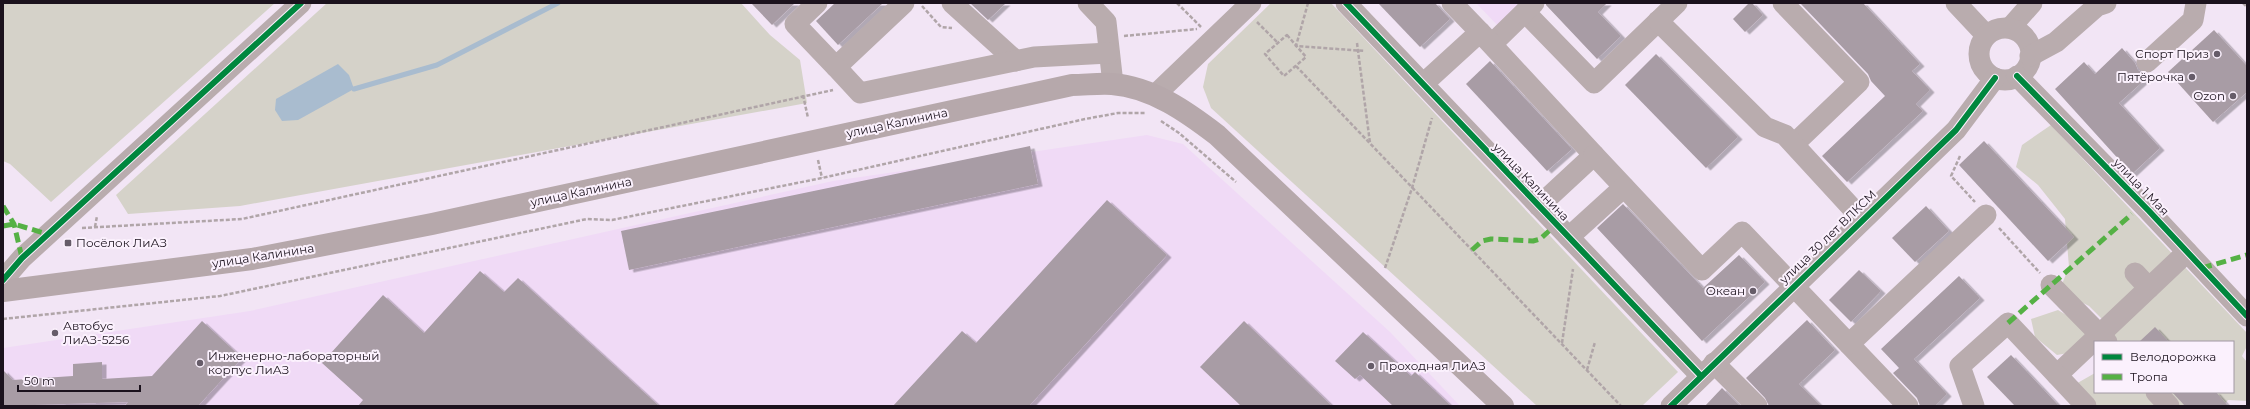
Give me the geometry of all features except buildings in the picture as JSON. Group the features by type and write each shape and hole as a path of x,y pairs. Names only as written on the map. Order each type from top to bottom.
{"highway":[{"name":"улица Калинина","path":"3,291 252,259 432,224 1072,85 1113,84 1151,104 1187,112 1217,135 1503,406"}],"street":[{"path":"3,280 22,258 301,3"},
{"path":"817,3 795,24 860,93 1034,57 1109,46"},
{"path":"836,67 904,3"},
{"path":"952,3 1016,61"},
{"path":"1088,3 1106,22 1113,84"},
{"name":"улица Калинина","path":"1346,3 1569,237 1708,369 1757,406"},
{"path":"1452,3 1702,270 1742,232 1908,406"},
{"path":"1423,84 1530,7 1594,83 1677,3"},
{"path":"1783,3 1859,82 1794,144"},
{"path":"1956,3 1986,35"},
{"path":"2010,28 2032,3"},
{"path":"2147,62 2193,20 2196,3"},
{"path":"2030,56 2056,42 2101,4"},
{"path":"1151,104 1254,12"},
{"path":"1658,21 1765,127 1785,135 1862,219"},
{"path":"2010,28 2023,36 2030,49 2028,64 2018,76 2010,79 1995,78 1988,74 1979,59 1981,42 1986,35 1993,30 2010,28"},
{"name":"улица 1 Мая","path":"2018,76 2188,252 2247,316"},
{"name":"улица 30 лет ВЛКСМ","path":"1671,406 1862,219 1956,130 1995,78"},
{"path":"1539,206 1594,155"},
{"path":"1569,237 1624,187"},
{"path":"1849,344 1986,215"},
{"path":"2051,285 2103,338 2149,288 2188,252"},
{"path":"2135,273 2149,288"},
{"path":"1974,406 1960,366 2008,323 2086,406"},
{"path":"2057,375 2094,345"},
{"path":"2157,393 2169,406"}],"path":[{"path":"1109,46 1202,28 1178,3"},
{"path":"1296,46 1308,3"},
{"path":"2243,3 2247,7"},
{"path":"1254,12 1278,43"},
{"path":"1287,35 1296,46 1306,57 1284,76 1265,54 1287,35"},
{"path":"1356,36 1370,144"},
{"path":"1296,46 1372,51"},
{"path":"1296,66 1621,406"},
{"path":"76,228 242,219 803,95 854,87"},
{"path":"803,95 808,118"},
{"path":"3,319 220,296 587,219 612,220 822,178 1085,119 1118,113 1151,104"},
{"path":"1384,269 1412,188 1434,110"},
{"path":"1160,121 1179,133 1239,184"},
{"path":"818,160 822,178"},
{"path":"1562,344 1574,267"},
{"path":"1587,370 1595,342"}],"shaded area":[{"path":"3,3 275,3 51,202 10,164 3,161"},
{"path":"327,3 741,3 770,35 800,60 807,103 240,206 128,214 116,195"},
{"path":"1271,3 1331,3 1678,372 1642,406 1537,406 1211,108 1203,87 1208,64"},
{"path":"1476,3 1529,3 1502,30"},
{"path":"2051,125 2247,333 2247,346 2242,356 2247,362 2247,401 2228,400 2223,406 2095,406 2074,385 2094,374 2094,393 2234,393 2234,341 2094,341 2094,344 2079,351 2057,355 2035,337 2031,319 2058,310 2090,329 2106,323 2089,306 2077,300 2062,284 2069,267 2065,219 2038,185 2016,167 2022,145"},
{"path":"1147,135 1183,144 1390,332 1460,406 3,406 3,348 250,311 833,181"}],"water":[{"path":"338,64 349,75 354,89 298,120 282,121 275,110 276,99"}],"waterway":[{"path":"354,89 437,65 558,3"}],"marked path":[{"path":"3,206 14,224 22,258"},
{"path":"2008,323 2132,214"},
{"path":"3,226 14,224 47,234"},
{"path":"1472,250 1482,241 1491,239 1533,241 1540,239 1549,231"},
{"path":"2202,268 2247,255"}],"cycle path":[{"path":"3,280 22,258 301,3"},
{"path":"1346,3 1701,376"},
{"path":"2017,76 2149,211 2247,316"},
{"path":"1671,406 1956,130 1995,78"}],"place":[{"name":"Спорт Приз","path":"2217,54"},
{"name":"Пятёрочка","path":"2192,77"},
{"name":"Ozon","path":"2233,96"},
{"name":"Посёлок ЛиАЗ","path":"68,243"},
{"name":"Океан","path":"1753,291"},
{"name":"Автобус ЛиАЗ-5256","path":"55,333"},
{"name":"Инженерно-лабораторный корпус ЛиАЗ","path":"200,363"},
{"name":"Проходная ЛиАЗ","path":"1371,366"}]}
